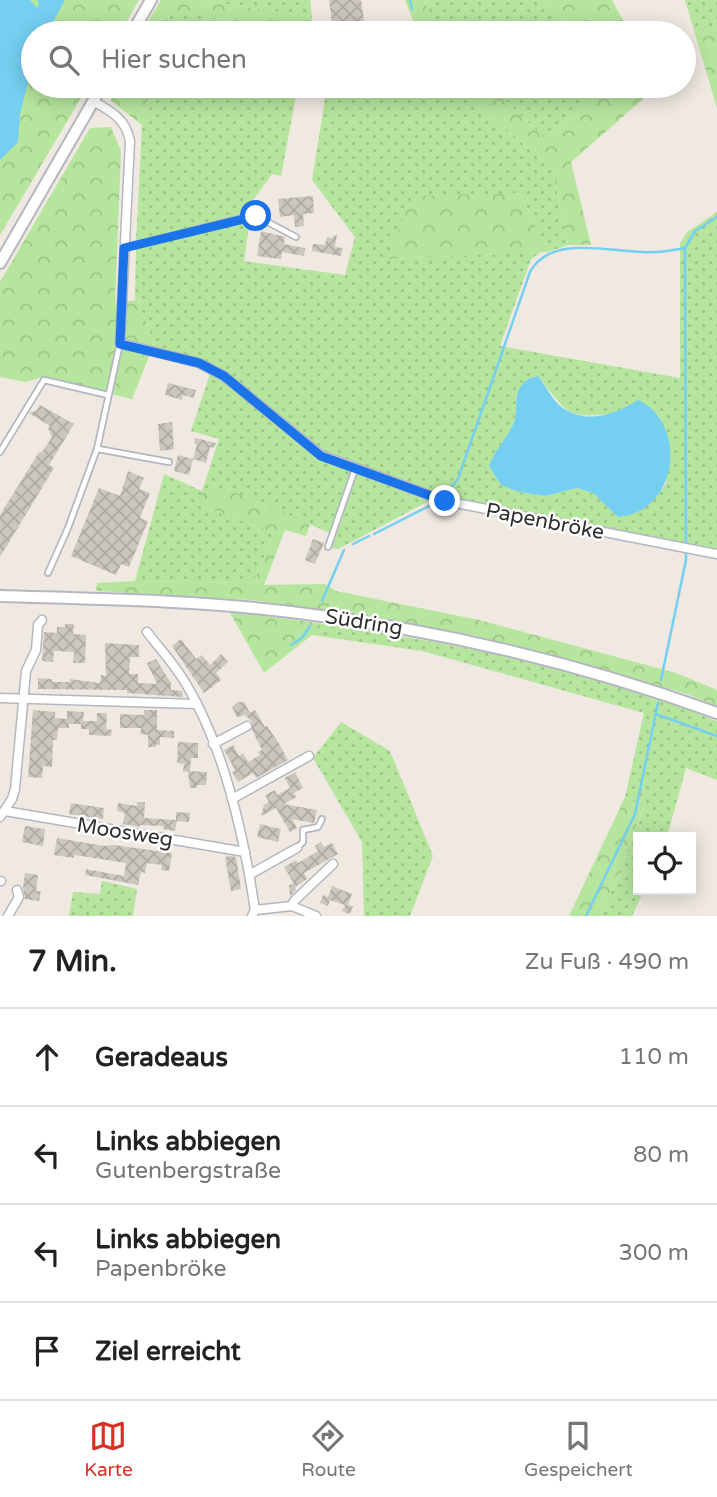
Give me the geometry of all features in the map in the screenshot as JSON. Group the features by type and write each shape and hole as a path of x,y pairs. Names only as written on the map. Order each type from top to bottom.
{"main road":[{"path":"139,21 151,0"},
{"path":"0,263 95,98"},
{"name":"Südring","path":"0,596 166,601 288,611 357,620 522,653 664,694 717,713"}],"street":[{"path":"93,101 112,111 123,122 128,133 120,344"},
{"name":"Papenbröke","path":"120,344 211,368 321,456 445,501 717,554"},
{"path":"3,814 15,789 26,671 36,650 38,625 42,620"},
{"path":"147,632 178,670 197,704 213,744 232,799 245,852 254,913 292,906 316,916"},
{"path":"0,698 197,704"},
{"path":"213,744 247,726"},
{"path":"232,799 309,756"},
{"name":"Moosweg","path":"3,814 245,852"},
{"path":"249,874 297,848"},
{"path":"292,906 333,864"},
{"path":"0,913 7,916 19,897 18,890"}],"lane":[{"path":"124,248 250,216 256,216 296,237"},
{"path":"48,573 97,449 120,344"},
{"path":"0,452 44,380 108,395"},
{"path":"97,449 169,462"},
{"path":"328,547 356,469"},
{"path":"297,848 303,842 303,830 318,827 322,820"}],"green space":[{"path":"0,0 139,0 127,21 21,21 21,98 81,98 0,235"},
{"path":"161,0 197,0 312,17 312,21 236,21 170,12 168,21 148,21"},
{"path":"197,0 310,0 312,17"},
{"path":"405,0 425,0 431,21 413,21"},
{"path":"425,0 544,0 564,21 431,21"},
{"path":"544,0 612,0 623,21 564,21"},
{"path":"685,0 717,0 717,26 696,34 696,21 691,21"},
{"path":"170,12 236,21 168,21"},
{"path":"717,26 717,108 696,37 696,34"},
{"path":"111,98 149,98 142,125 111,101"},
{"path":"149,98 296,98 281,176 272,174 253,200 251,212 136,242 142,125"},
{"path":"325,98 472,98 553,171 568,245 548,252 520,193 387,259 541,252 531,259 500,346 680,378 680,244 686,233 717,212 717,549 449,497 323,451 226,372 200,358 153,348 154,344 138,300 135,300 136,249 250,219 244,261 345,275 355,237 312,180","holes":["538,376 562,406 577,414 617,413 667,482 657,495 634,513 618,517 593,493 577,488 545,496 519,492 501,485 489,466 512,427 518,391 522,385"]},
{"path":"472,98 503,98 545,139 594,98 644,98 571,162 591,245 568,245 553,171"},
{"path":"503,98 594,98 545,139"},
{"path":"111,127 121,151 115,303 138,300 154,344 132,399 43,377 25,382 0,377 0,282 90,128"},
{"path":"520,193 548,252 387,259 412,196"},
{"path":"211,371 319,459 351,471 330,533 227,489 199,505 274,533 253,583 135,581 164,474 202,491 219,439 191,431"},
{"path":"357,474 429,501 338,549 332,548"},
{"path":"227,489 310,524 306,536 285,530 264,585 325,584 336,591 479,620 676,673 717,690 717,706 684,693 473,635 252,600 96,591 97,583 135,581 253,583 274,533 199,505 202,491"},
{"path":"229,611 317,623 312,635 264,673"},
{"path":"317,623 419,639 570,672 668,702 717,721 717,780 686,768 668,832 634,832 644,808 625,797 644,713 422,651 312,635"},
{"path":"341,722 390,751 433,856 410,916 364,916 362,842 313,758"},
{"path":"625,797 644,807 601,916 569,916"},
{"path":"633,836 633,895 642,895 632,916 601,916"},
{"path":"102,881 137,889 133,916 69,916 73,892 100,894"}],"water":[{"path":"0,0 30,0 37,8 37,0 65,0 54,21 21,21 21,98 24,98 18,142 0,160"},
{"path":"538,376 558,404 575,414 604,415 638,400 654,411 665,427 670,446 670,465 664,484 654,500 638,511 618,517 593,493 577,488 545,496 519,492 501,485 489,466 514,422 518,391 525,381"}],"building":[{"path":"329,0 361,0 364,21 332,21"},
{"path":"313,196 314,213 303,214 304,226 295,227 294,215 280,217 278,199"},
{"path":"261,231 285,237 284,244 305,248 304,256 282,252 281,259 257,256"},
{"path":"337,234 335,247 343,248 341,256 312,251 313,244 325,245 327,237 332,238"},
{"path":"168,383 196,390 194,398 183,395 182,400 165,395"},
{"path":"40,405 74,424 49,465 54,468 0,557 0,515 39,452 42,452 52,437 48,429 50,426 29,413 36,411"},
{"path":"172,422 174,449 160,451 158,424"},
{"path":"195,438 216,443 214,448 210,447 206,463 193,459 197,444 194,444"},
{"path":"178,455 193,459 189,475 174,471"},
{"path":"128,471 144,478 139,489 150,493 140,518 148,521 129,567 121,564 116,575 71,556 99,488 120,496"},
{"path":"313,539 324,543 315,564 305,560"},
{"path":"65,624 74,624 73,634 86,635 85,663 73,663 74,652 54,651 53,662 42,661 44,632 57,633 57,627 65,627"},
{"path":"181,639 196,659 202,655 210,665 221,654 228,662 216,673 221,680 204,693 172,646"},
{"path":"105,643 139,645 139,657 130,657 129,674 138,674 138,683 157,684 147,663 156,659 171,683 171,690 182,691 183,697 127,693 127,690 38,689 38,678 52,679 52,682 70,682 70,679 100,683 101,675 106,676"},
{"path":"238,702 244,702 250,713 255,710 288,760 256,778 253,773 238,782 224,750 233,745 239,756 243,753 248,762 260,755 258,752 262,750 252,730 252,722 245,715 237,717 232,707"},
{"path":"33,710 55,712 55,718 67,719 67,711 84,712 83,721 97,721 97,713 107,713 106,729 112,730 111,736 89,735 89,729 81,729 81,724 58,728 57,740 53,740 52,767 43,766 42,778 28,777"},
{"path":"144,710 157,710 157,730 174,731 174,738 160,737 160,745 148,747 148,735 140,734 141,728 120,728 120,714 144,715"},
{"path":"178,742 198,743 198,758 191,758 190,771 207,772 206,785 190,788 188,772 183,771 184,764 177,763"},
{"path":"295,772 303,788 294,793 296,797 284,804 317,810 314,823 292,819 297,828 290,832 276,808 261,816 264,805 269,802 265,795 275,790 277,795 290,788 285,778"},
{"path":"137,802 145,802 144,818 176,820 176,812 190,813 189,822 177,821 175,831 163,829 163,826 139,827 123,824 125,813 117,811 118,803 137,806"},
{"path":"71,803 104,808 103,819 69,814"},
{"path":"260,824 281,829 278,842 257,837"},
{"path":"25,826 45,829 43,846 22,842"},
{"path":"57,838 172,853 169,871 161,870 162,865 147,863 145,873 141,872 138,885 85,875 86,869 124,876 126,863 75,855 73,858 54,855"},
{"path":"321,842 324,847 332,843 338,854 304,873 307,879 295,887 296,890 290,896 289,885 294,884 284,867 296,860 298,863 318,851 315,846"},
{"path":"225,857 236,857 241,889 231,891"},
{"path":"25,873 38,875 36,891 41,891 39,901 25,899"},
{"path":"332,886 352,894 348,905 353,906 350,914 342,911 345,905 330,900 328,906 320,903 323,895 328,897"}],"waterway":[{"path":"410,0 412,9"},
{"path":"661,680 686,560 685,248 695,231 717,217"},
{"path":"444,496 458,479 530,272 539,260 565,249 663,252 685,248"},
{"path":"374,534 433,504"},
{"path":"353,544 369,536"},
{"path":"322,601 344,550"},
{"path":"291,645 302,638 310,626"},
{"path":"586,916 635,814 658,703"},
{"path":"656,714 717,736"}],"route":[{"path":"256,216 124,248 120,344 211,368 321,456 445,501"}]}
